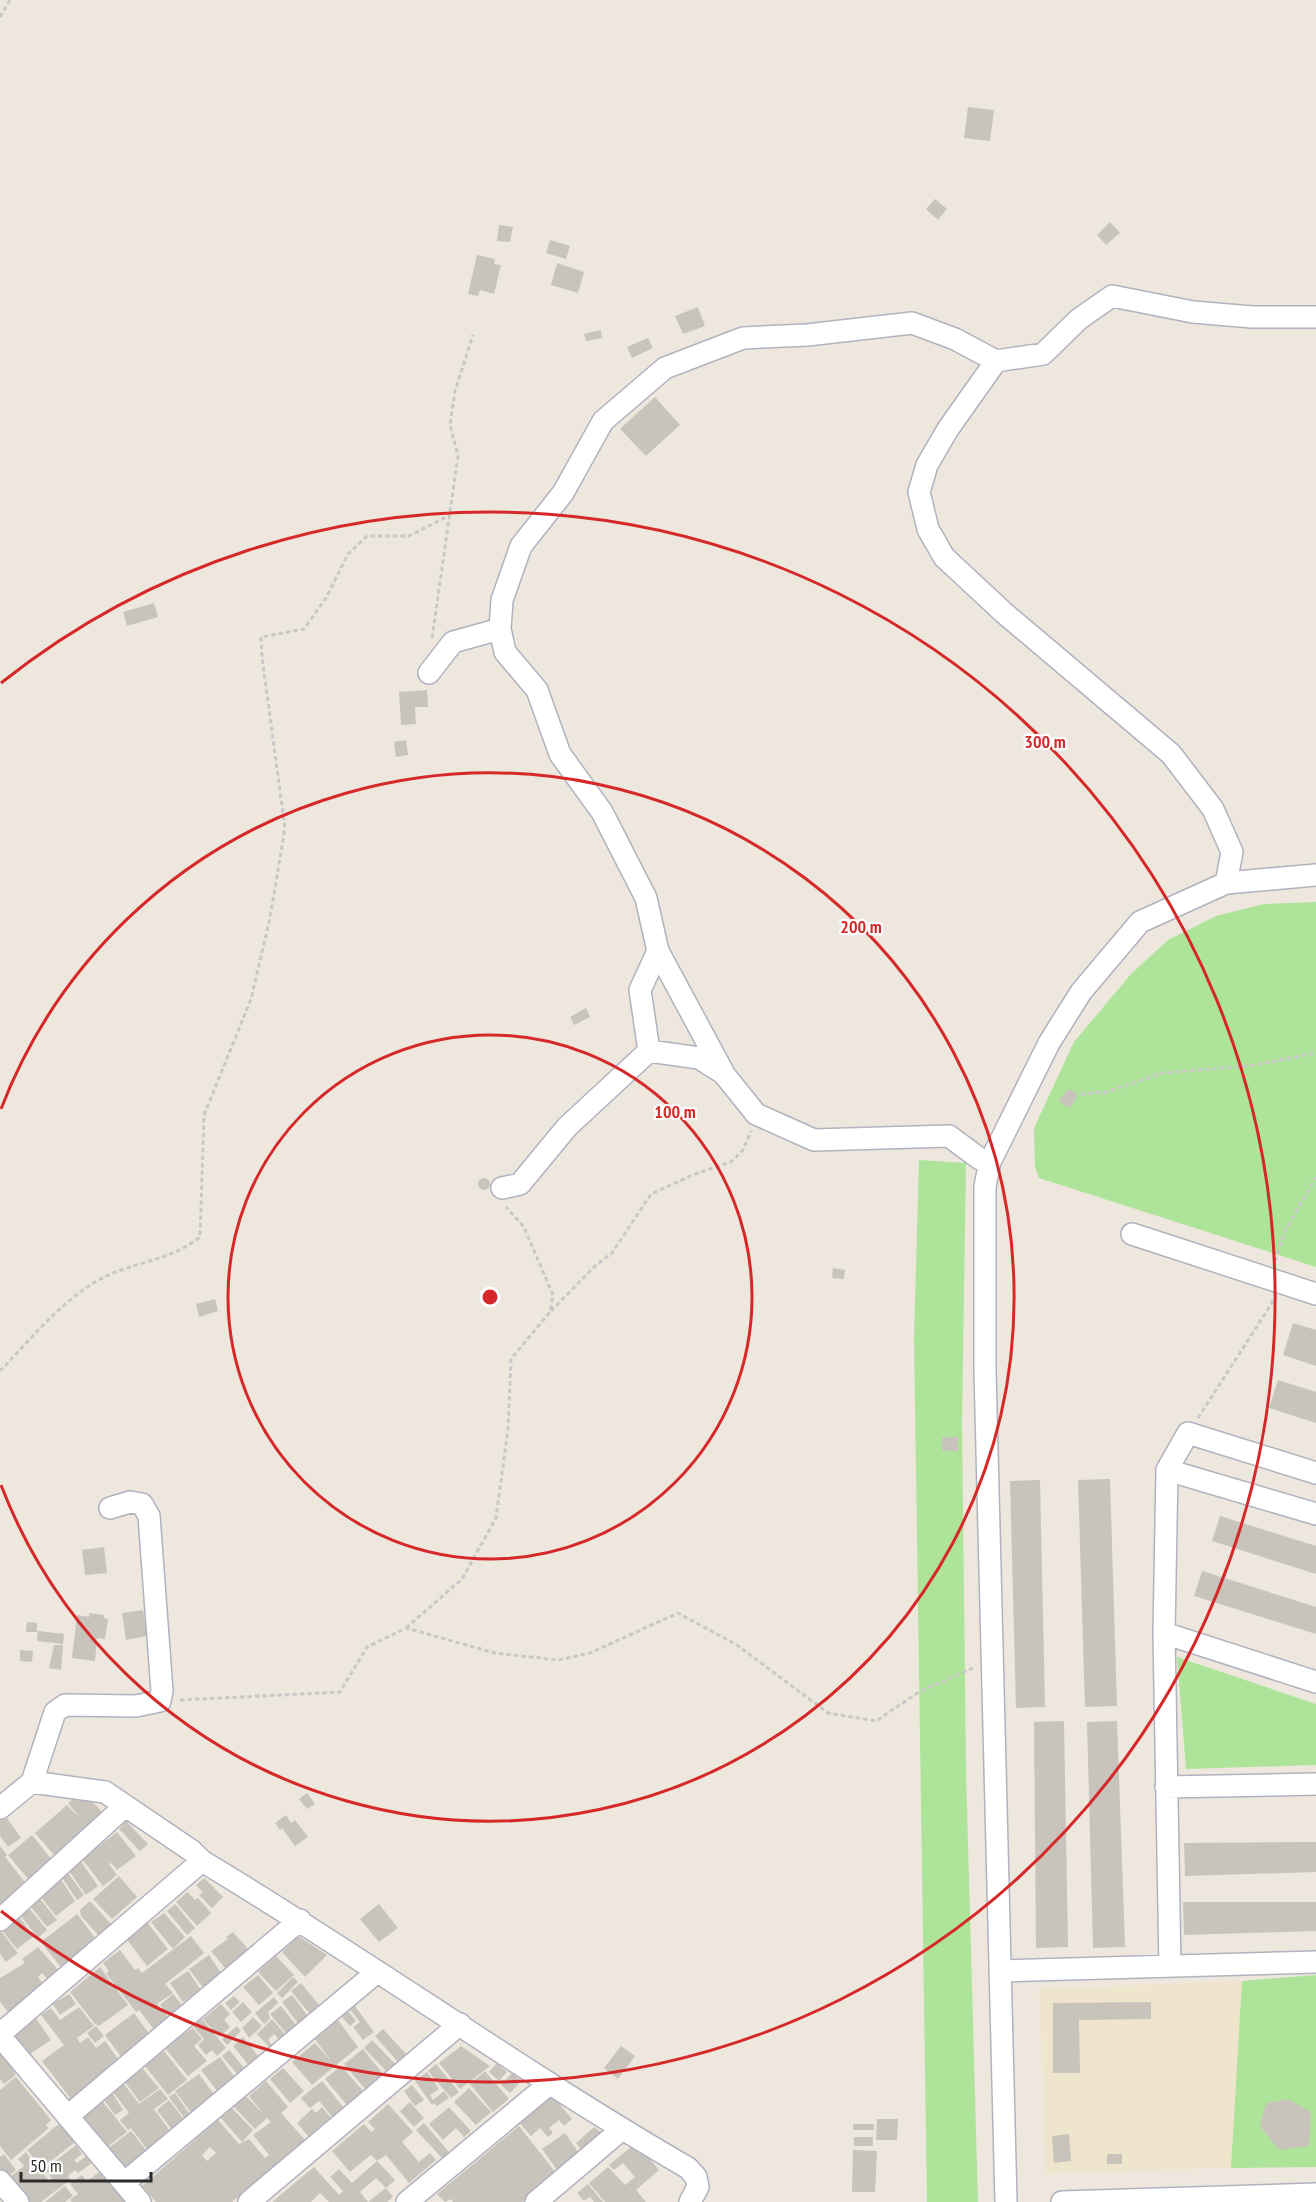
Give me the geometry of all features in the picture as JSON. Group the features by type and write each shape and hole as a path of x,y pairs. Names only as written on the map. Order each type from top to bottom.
{"street":[{"path":"990,1162 980,1158 950,1136 814,1140 756,1114 723,1072 658,951 646,898 602,812 560,754 537,690 505,652 500,629 502,600 521,546 563,493 603,421 665,368 743,338 807,335 912,323 955,339 996,361 1043,354 1079,319 1112,296 1193,312 1252,317 1316,317"},
{"path":"996,361 948,429 927,465 918,492 928,528 944,557 1003,612 1172,754 1213,809 1232,852 1226,883"},
{"path":"433,668 453,642 500,629"},
{"path":"1006,2202 992,1662 985,1266 985,1186 990,1162 1049,1043 1074,1002 1140,922 1226,883 1316,875"},
{"path":"649,1051 640,990 658,951"},
{"path":"649,1051 699,1058 723,1072"},
{"path":"502,1188 520,1184 567,1127 649,1051"},
{"path":"1132,1234 1316,1294"},
{"path":"1170,1966 1164,1633 1167,1470 1188,1433 1316,1473"},
{"path":"1167,1470 1316,1514"},
{"path":"0,1808 32,1782 55,1712 65,1705 136,1706 160,1701 162,1691 149,1516 142,1504 130,1502 110,1508"},
{"path":"1164,1633 1316,1682"},
{"path":"32,1782 105,1792 192,1851 202,1861 300,1920 460,2024 548,2085 688,2168 696,2177 698,2187 690,2202"},
{"path":"1166,1787 1316,1784"},
{"path":"0,1920 124,1807"},
{"path":"140,2202 0,2035 202,1861"},
{"path":"68,2116 300,1920"},
{"path":"1000,1971 1316,1962"},
{"path":"124,2183 377,1972"},
{"path":"249,2202 460,2024"},
{"path":"407,2202 548,2085"},
{"path":"536,2202 621,2130"},
{"path":"0,2181 18,2202"},
{"path":"1062,2202 1316,2194"}],"path":[{"path":"0,17 10,0"},
{"path":"433,668 431,635 458,456 450,425 455,391 473,335"},
{"path":"0,1371 44,1325 78,1295 110,1275 184,1250 200,1237 204,1115 251,999 270,918 285,828 261,657 261,638 304,629 326,598 348,554 368,536 409,536 450,515"},
{"path":"1081,1095 1107,1092 1162,1073 1249,1066 1316,1053"},
{"path":"160,1701 340,1692 367,1647 406,1628 462,1579 496,1518 508,1429 511,1359 550,1312 595,1266 612,1254 651,1194 695,1174 730,1162 743,1150 756,1114"},
{"path":"1188,1433 1272,1303 1269,1279 1285,1231 1315,1180"},
{"path":"502,1188 497,1197 524,1227 553,1295 550,1312"},
{"path":"406,1628 495,1653 558,1660 590,1653 678,1613 737,1645 828,1713 876,1721 919,1692 955,1674 992,1662"}],"shaded area":[{"path":"1242,1981 1249,2167 1046,2174 1039,1989"}],"green space":[{"path":"1316,902 1316,1267 1039,1178 1035,1167 1034,1128 1074,1042 1131,974 1168,940 1216,916 1264,904"},
{"path":"919,1160 966,1163 962,1422 966,1771 978,2202 927,2202 914,1338"},
{"path":"1177,1657 1316,1704 1316,1765 1186,1769"},
{"path":"1316,1975 1316,2167 1231,2168 1242,1981"}],"building":[{"path":"968,107 994,110 990,141 964,138"},
{"path":"935,199 947,209 938,220 926,209"},
{"path":"1110,222 1120,233 1106,245 1097,235"},
{"path":"499,225 513,227 510,242 497,241"},
{"path":"550,240 570,246 566,259 546,253"},
{"path":"477,255 495,259 494,264 501,265 494,294 480,290 478,296 468,294"},
{"path":"557,263 584,272 578,293 551,285"},
{"path":"698,307 705,326 683,334 675,316"},
{"path":"601,330 602,338 586,341 584,334"},
{"path":"648,338 653,348 632,358 627,347"},
{"path":"655,397 680,425 646,456 620,429"},
{"path":"154,603 158,617 127,626 123,612"},
{"path":"427,690 428,707 415,707 416,724 401,725 399,692"},
{"path":"406,740 408,755 396,757 394,742"},
{"path":"586,1008 590,1017 574,1025 570,1017"},
{"path":"1069,1089 1078,1095 1070,1108 1058,1101"},
{"path":"486,1178 490,1184 486,1190 482,1190 478,1182"},
{"path":"833,1268 845,1270 844,1279 832,1278"},
{"path":"215,1299 218,1311 199,1317 196,1304"},
{"path":"1293,1323 1316,1330 1316,1366 1283,1355"},
{"path":"1278,1380 1316,1392 1316,1423 1269,1408"},
{"path":"942,1437 958,1437 958,1451 942,1451"},
{"path":"1110,1479 1117,1706 1085,1707 1078,1480"},
{"path":"1040,1480 1045,1707 1016,1708 1010,1481"},
{"path":"1220,1516 1316,1546 1316,1574 1212,1541"},
{"path":"104,1547 107,1573 85,1575 82,1550"},
{"path":"1202,1571 1316,1607 1316,1634 1194,1596"},
{"path":"143,1610 147,1636 126,1640 122,1613"},
{"path":"89,1613 104,1615 104,1618 108,1619 105,1639 97,1638 95,1661 72,1658 77,1615 89,1617"},
{"path":"27,1622 37,1623 37,1632 26,1632"},
{"path":"38,1631 64,1634 63,1644 37,1641"},
{"path":"54,1645 63,1645 61,1670 49,1668"},
{"path":"20,1650 33,1651 32,1662 20,1661"},
{"path":"1064,1721 1068,1947 1036,1948 1034,1722"},
{"path":"1117,1721 1125,1947 1093,1948 1087,1722"},
{"path":"82,1791 103,1813 54,1855 35,1833 67,1805 80,1818 68,1803"},
{"path":"307,1793 315,1804 307,1809 299,1799"},
{"path":"5,1815 21,1838 8,1847 0,1836 0,1819"},
{"path":"286,1815 291,1823 295,1820 308,1837 295,1846 282,1828 280,1830 275,1823"},
{"path":"126,1821 148,1844 140,1851 119,1829"},
{"path":"117,1832 136,1856 117,1870 111,1863 109,1864 117,1875 103,1886 82,1859"},
{"path":"32,1835 52,1860 29,1880 8,1855"},
{"path":"1316,1842 1316,1872 1185,1876 1184,1843"},
{"path":"0,1846 7,1855 5,1857 28,1886 0,1909"},
{"path":"80,1860 98,1886 86,1895 67,1868"},
{"path":"65,1869 84,1895 77,1900 59,1873"},
{"path":"58,1875 75,1901 56,1916 38,1893"},
{"path":"119,1876 137,1897 112,1919 93,1899"},
{"path":"204,1878 223,1897 212,1908 199,1895 203,1892 196,1885"},
{"path":"187,1892 195,1900 198,1898 211,1913 197,1926 176,1902"},
{"path":"37,1895 57,1920 47,1927 27,1902"},
{"path":"90,1901 112,1925 100,1937 81,1916 80,1910"},
{"path":"1183,1902 1316,1902 1316,1931 1184,1935"},
{"path":"25,1903 47,1930 38,1938 16,1910"},
{"path":"175,1904 195,1928 187,1935 167,1911"},
{"path":"379,1904 398,1928 379,1942 360,1919"},
{"path":"15,1912 34,1936 17,1949 0,1928"},
{"path":"164,1913 185,1937 173,1949 151,1922"},
{"path":"77,1914 99,1943 63,1970 41,1942"},
{"path":"146,1921 168,1949 147,1966 125,1937"},
{"path":"0,1930 18,1953 6,1962 0,1954"},
{"path":"233,1932 249,1950 226,1969 211,1951 228,1939 226,1937"},
{"path":"191,1936 204,1953 165,1984 173,1993 157,2004 171,2021 156,2032 139,2010 136,2012 106,1973 109,1971 103,1963 120,1950 135,1970 138,1968 142,1973"},
{"path":"298,1936 327,1955 305,1977 282,1952"},
{"path":"38,1947 60,1972 49,1981 42,1973 38,1977 45,1986 9,2013 0,2002 0,1978 25,1963 22,1959"},
{"path":"209,1955 223,1976 204,1989 189,1969"},
{"path":"276,1956 294,1975 276,1991 258,1972"},
{"path":"100,1967 128,2005 99,2026 70,1992"},
{"path":"188,1971 201,1990 183,2002 170,1983"},
{"path":"258,1975 273,1993 259,2005 243,1987"},
{"path":"293,1977 298,1982 282,1998 277,1993"},
{"path":"301,1983 324,2011 314,2019 291,1991"},
{"path":"69,1994 76,2004 60,2015 53,2004"},
{"path":"173,1994 185,2009 172,2019 160,2005"},
{"path":"292,1995 313,2023 303,2030 282,2002"},
{"path":"234,1996 240,2002 231,2010 225,2003"},
{"path":"274,1997 278,2003 268,2012 270,2019 264,2024 255,2013"},
{"path":"243,2002 252,2012 241,2022 232,2012"},
{"path":"1151,2002 1151,2019 1079,2020 1080,2073 1053,2073 1053,2003"},
{"path":"221,2004 230,2014 224,2020 230,2027 219,2037 203,2019"},
{"path":"354,2005 374,2032 363,2040 353,2027 360,2022 349,2008"},
{"path":"281,2006 301,2031 291,2039 270,2014"},
{"path":"79,2007 94,2026 77,2038 80,2043 88,2037 96,2048 105,2041 121,2063 71,2099 42,2061 64,2045 41,2015 51,2008 60,2020"},
{"path":"348,2011 356,2021 350,2026 341,2016"},
{"path":"134,2013 153,2039 124,2061 105,2035"},
{"path":"33,2014 51,2040 23,2059 5,2034"},
{"path":"253,2017 262,2026 249,2038 242,2028"},
{"path":"202,2019 226,2048 217,2056 212,2050 206,2055 198,2045 204,2039 193,2026"},
{"path":"272,2019 289,2039 283,2044 274,2034 268,2040 274,2048 272,2050 257,2034"},
{"path":"338,2020 358,2047 312,2085 292,2062 315,2043 332,2062 314,2038"},
{"path":"96,2026 104,2036 95,2043 87,2033"},
{"path":"237,2026 241,2031 227,2045 222,2039"},
{"path":"193,2028 202,2039 194,2046 207,2061 188,2076 164,2047"},
{"path":"383,2029 407,2055 398,2062 375,2036"},
{"path":"243,2037 262,2061 252,2069 233,2046"},
{"path":"372,2040 396,2065 388,2073 364,2048"},
{"path":"461,2046 490,2066 460,2089 439,2063"},
{"path":"621,2046 635,2056 618,2079 604,2068"},
{"path":"0,2049 16,2075 4,2084 0,2079"},
{"path":"363,2049 383,2074 365,2089 344,2064"},
{"path":"229,2050 245,2069 238,2075 222,2056"},
{"path":"164,2051 187,2080 168,2095 145,2066"},
{"path":"220,2057 236,2079 218,2092 201,2070"},
{"path":"497,2063 507,2072 499,2081 489,2072"},
{"path":"436,2064 459,2092 451,2098 428,2071"},
{"path":"341,2066 363,2091 347,2105 325,2079"},
{"path":"283,2068 304,2091 290,2103 270,2079"},
{"path":"143,2069 159,2088 140,2102 125,2082"},
{"path":"485,2071 509,2099 493,2112 470,2084"},
{"path":"427,2072 439,2089 430,2095 433,2100 444,2091 449,2098 437,2106 434,2103 432,2105 415,2081"},
{"path":"512,2073 521,2081 510,2093 501,2085"},
{"path":"199,2074 216,2097 193,2115 175,2091"},
{"path":"16,2077 51,2120 46,2125 49,2128 11,2160 0,2146 0,2090"},
{"path":"266,2081 288,2107 281,2113 305,2140 232,2202 156,2202 142,2186 218,2120 239,2144 249,2139 265,2158 269,2155 253,2135 271,2122 267,2118 255,2129 234,2107 246,2096 265,2116 249,2096","holes":["210,2147 216,2153 207,2161 202,2155"]},
{"path":"322,2081 345,2109 334,2119 319,2101 310,2108 301,2098"},
{"path":"124,2084 139,2104 160,2089 168,2099 154,2109 173,2135 150,2153 131,2128 128,2130 120,2120 129,2113 113,2092"},
{"path":"412,2085 424,2100 415,2106 404,2091"},
{"path":"469,2088 491,2112 476,2125 454,2102"},
{"path":"111,2091 123,2110 115,2115 102,2097"},
{"path":"175,2093 191,2116 185,2119 169,2097"},
{"path":"551,2094 572,2119 564,2126 559,2120 549,2128 553,2133 548,2137 540,2128 531,2136 518,2121"},
{"path":"1288,2099 1311,2112 1309,2146 1279,2150 1260,2126 1266,2103"},
{"path":"169,2100 185,2121 173,2131 157,2110"},
{"path":"103,2102 127,2132 102,2151 79,2121"},
{"path":"410,2102 424,2118 414,2127 400,2111"},
{"path":"388,2104 413,2132 402,2142 419,2162 430,2153 436,2160 409,2183 386,2155 377,2161 371,2155 350,2172 332,2151 364,2124 371,2132 375,2129 368,2122"},
{"path":"231,2107 253,2130 242,2142 220,2117"},
{"path":"322,2107 331,2118 309,2137 297,2123 312,2109 316,2113"},
{"path":"449,2107 471,2131 464,2137 456,2128 443,2140 429,2124"},
{"path":"877,2119 898,2119 897,2140 876,2140"},
{"path":"60,2123 75,2142 42,2168 27,2150"},
{"path":"424,2123 449,2152 442,2158 416,2130"},
{"path":"853,2124 874,2124 874,2130 853,2130"},
{"path":"519,2126 556,2173 523,2202 453,2202 451,2199 445,2202 437,2194"},
{"path":"594,2127 606,2136 585,2154 576,2143"},
{"path":"131,2131 150,2155 125,2174 106,2150"},
{"path":"565,2133 582,2158 560,2174 542,2149"},
{"path":"1069,2134 1071,2161 1054,2163 1052,2136"},
{"path":"854,2137 873,2137 873,2146 854,2146"},
{"path":"636,2143 659,2170 636,2190 646,2202 605,2202 589,2183 608,2167 625,2185 635,2177 623,2163 614,2170 609,2165"},
{"path":"76,2145 82,2154 74,2160 77,2163 86,2156 92,2163 78,2173 75,2170 68,2176 70,2180 41,2202 24,2202 6,2180 24,2166 18,2159 26,2152 49,2181 52,2179 45,2169"},
{"path":"853,2150 877,2151 875,2192 852,2192"},
{"path":"4,2154 16,2170 4,2179 0,2174 0,2157"},
{"path":"1107,2154 1122,2154 1122,2164 1107,2164"},
{"path":"377,2161 395,2180 386,2188 376,2178 360,2192 368,2202 329,2202 320,2193 311,2202 272,2202 314,2167 339,2195 343,2191 330,2177 339,2169 352,2183"},
{"path":"102,2170 127,2202 72,2202 70,2200 78,2194 70,2184 82,2175 87,2181"},
{"path":"588,2184 603,2202 594,2202 590,2197 584,2201 577,2193"},
{"path":"65,2186 73,2196 65,2202 45,2202"},
{"path":"386,2188 393,2197 387,2202 368,2202"}]}
